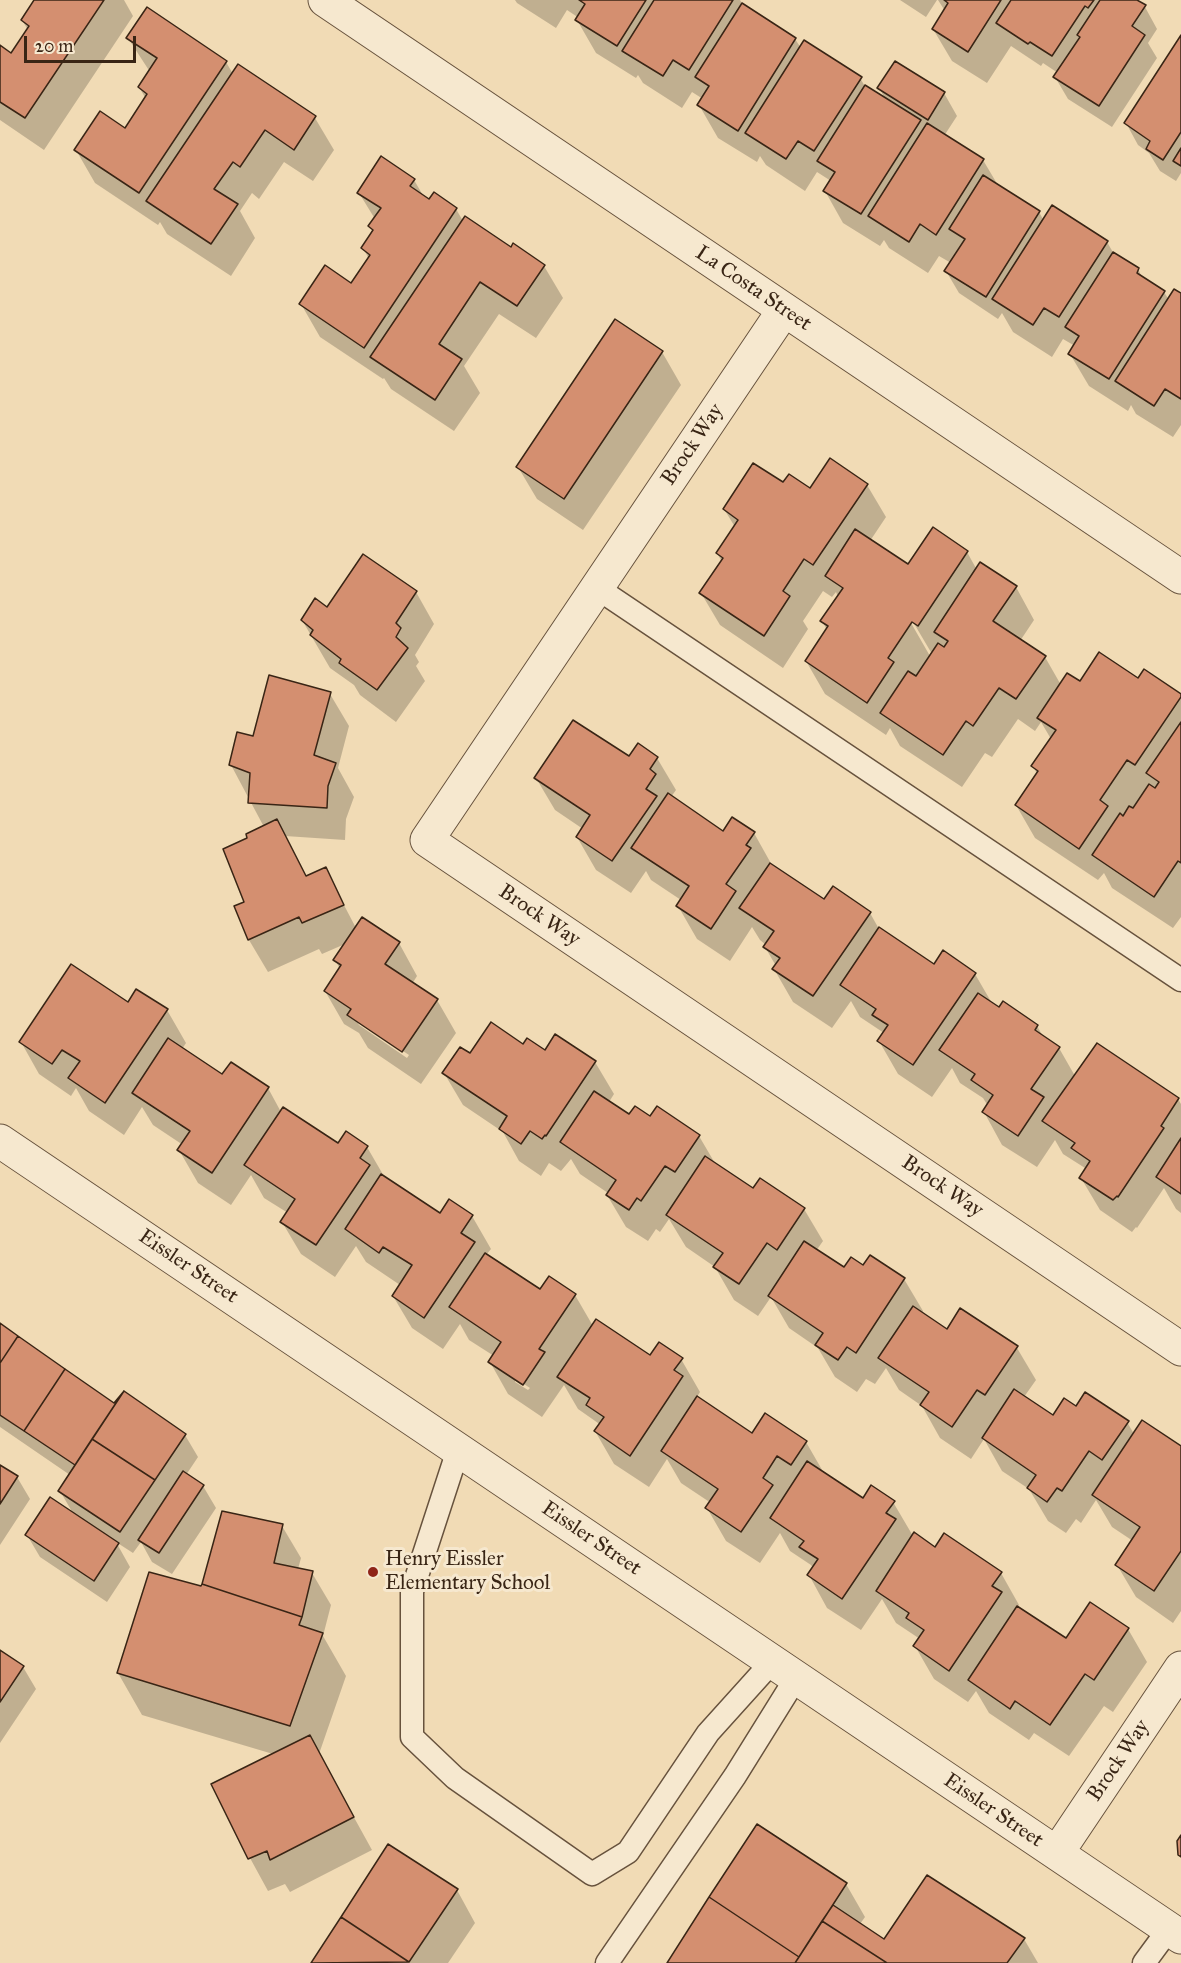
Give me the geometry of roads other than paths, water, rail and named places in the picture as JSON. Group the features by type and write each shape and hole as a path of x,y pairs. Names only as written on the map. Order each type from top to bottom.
{"street":[{"name":"La Costa Street","path":"325,0 1181,577"},
{"name":"Brock Way","path":"784,310 427,840 1181,1349"},
{"name":"Eissler Street","path":"0,1141 1175,1933"},
{"name":"Brock Way","path":"1057,1853 1181,1668"}],"lane":[{"path":"597,588 1181,980"},
{"path":"458,1450 412,1591 412,1737 455,1778 592,1874 628,1852 702,1742 725,1714 784,1670"},
{"path":"607,1963 735,1776 784,1670"},
{"path":"1144,1963 1175,1933"}],"place":[{"name":"Henry Eissler Elementary School","path":"373,1572"}]}
